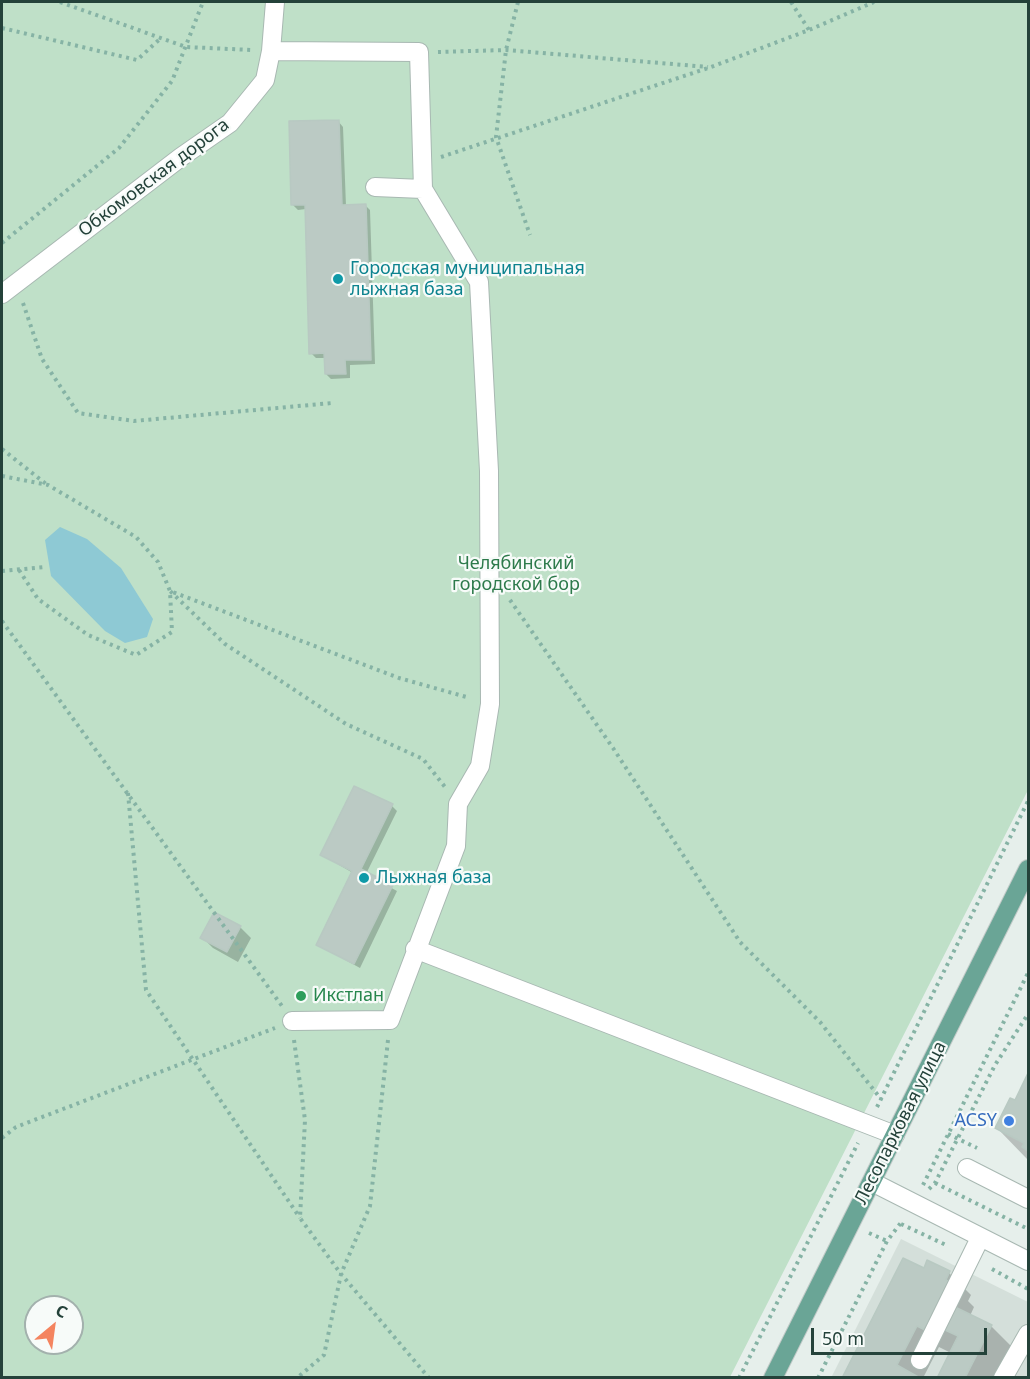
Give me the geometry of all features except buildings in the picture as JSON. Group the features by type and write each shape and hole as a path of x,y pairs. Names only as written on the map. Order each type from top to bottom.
{"main road":[{"name":"Лесопарковая улица","path":"772,1377 1029,869"}],"street":[{"name":"Обкомовская дорога","path":"9,288 181,157 230,123 265,80 271,51 275,2"},
{"path":"271,51 419,52 423,189 479,282 489,471 490,704 480,766 458,804 456,846 415,949 390,1020 292,1021"},
{"path":"375,188 423,189"},
{"path":"415,949 895,1135"},
{"path":"967,1168 1029,1199"},
{"path":"872,1182 1029,1262"},
{"path":"920,1360 980,1238"},
{"path":"1003,1377 1029,1334"}],"path":[{"path":"60,2 186,47 271,51"},
{"path":"2,243 119,148 172,81 203,2"},
{"path":"518,2 506,50 496,137 530,236"},
{"path":"791,2 809,30"},
{"path":"423,163 711,67 809,30 874,2"},
{"path":"2,28 137,60 161,38"},
{"path":"419,52 506,50 711,67"},
{"path":"9,288 42,359 78,413 134,421 332,403"},
{"path":"2,449 48,485 136,537 158,562 170,591 172,632 136,655 80,629 38,599 18,570"},
{"path":"2,476 48,485"},
{"path":"2,571 45,567"},
{"path":"490,570 613,748 740,942 820,1022 880,1099"},
{"path":"170,591 399,678 490,704"},
{"path":"170,591 225,644 346,724 423,759 458,804"},
{"path":"2,621 292,1021 305,1120 300,1218"},
{"path":"128,792 146,990 300,1218 341,1274 429,1377"},
{"path":"739,1377 1029,801"},
{"path":"818,1377 887,1242 914,1204 1029,973"},
{"path":"914,1204 935,1183 995,1065 1029,1014"},
{"path":"297,1377 324,1355 341,1274 370,1206 390,1020"},
{"path":"2,1138 16,1127 292,1021"},
{"path":"935,1183 1029,1229"}],"shaded area":[{"path":"901,1239 1028,1302 1028,1377 831,1378"}],"green space":[{"name":"Челябинский городской бор","path":"2,2 1028,2 1028,790 730,1377 2,1378"}],"water":[{"path":"60,527 87,539 121,568 153,619 147,637 125,643 105,631 51,576 45,540"}],"place":[{"name":"Городская муниципальная лыжная база","path":"338,279"},
{"name":"Лыжная база","path":"364,878"},
{"name":"Икстлан","path":"301,996"},
{"name":"ACSY","path":"1009,1121"}]}
